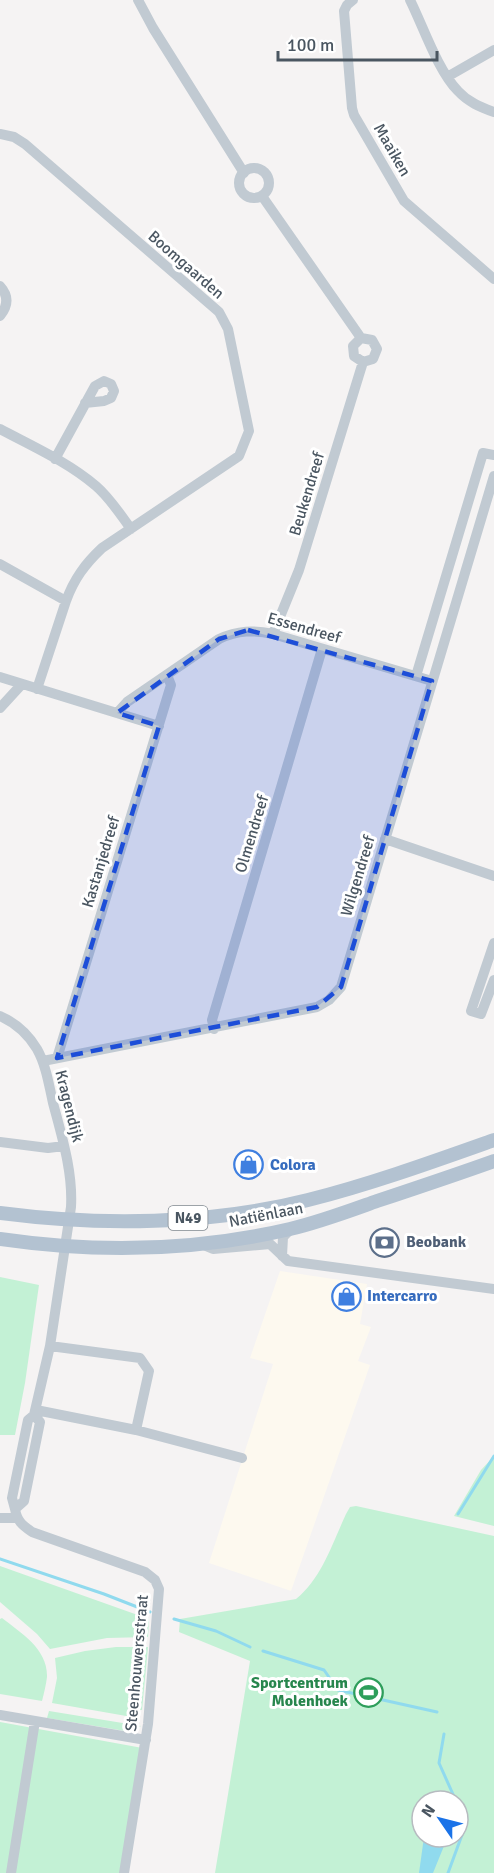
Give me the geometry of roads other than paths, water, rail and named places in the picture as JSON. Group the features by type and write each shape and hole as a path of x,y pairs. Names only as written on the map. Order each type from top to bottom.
{"main road":[{"name":"Natiënlaan","path":"0,1213 98,1222 199,1217 282,1205 384,1178 494,1140"},
{"name":"Natiënlaan","path":"0,1239 65,1247 123,1249 258,1236 291,1229 358,1208 494,1161"}],"street":[{"name":"Beukendreef","path":"138,0 153,28 244,173 240,180 240,189 246,196 254,198 262,196 361,338 372,340 377,349 373,359 363,362"},
{"name":"Maaiken","path":"352,0 344,11 354,115 404,201 494,279"},
{"path":"410,0 447,77 466,99 494,112"},
{"path":"447,77 494,50"},
{"name":"Boomgaarden","path":"0,134 14,137 25,144 219,312 228,329 249,431 239,456 102,548 85,564 72,583 37,689"},
{"path":"244,173 255,168 266,174 269,186 262,196"},
{"path":"0,286 7,300 0,316"},
{"name":"Beukendreef","path":"361,338 353,346 354,356 363,362"},
{"name":"Beukendreef","path":"273,634 299,570 363,362"},
{"path":"55,459 85,403"},
{"path":"0,429 55,459 96,486 110,499 131,529"},
{"path":"416,676 483,453 494,455"},
{"name":"Wilgendreef","path":"43,1061 317,1007 329,999 340,987 494,476"},
{"path":"0,564 66,601"},
{"name":"Essendreef","path":"117,713 127,702 230,634 248,630 273,634 432,681"},
{"name":"Olmendreef","path":"214,1029 212,1020 322,649"},
{"name":"Kastanjedreef","path":"57,1058 171,685 167,675"},
{"path":"0,677 159,726"},
{"path":"0,708 22,684"},
{"path":"385,839 494,876"},
{"path":"494,943 471,1011 481,1014 494,980"},
{"name":"Kragendijk","path":"0,1016 24,1032 43,1061 71,1185 71,1208 68,1221"},
{"path":"0,1142 48,1148 64,1146"},
{"path":"0,1518 16,1513 24,1501 40,1422 35,1413 50,1346 68,1221"},
{"path":"282,1252 283,1238 291,1229"},
{"path":"199,1243 213,1250 270,1244 282,1252 288,1261 494,1289"},
{"path":"50,1346 140,1358 149,1371 136,1430"},
{"path":"35,1413 136,1430 242,1458"},
{"name":"Steenhouwersstraat","path":"16,1513 22,1525 32,1532 145,1572 155,1580 159,1589 146,1740 124,1873"},
{"path":"0,1715 146,1740"},
{"path":"11,1873 35,1721"}],"water":[{"path":"422,1849 443,1849 433,1873 419,1873"}],"waterway":[{"path":"458,1514 494,1456"},
{"path":"0,1559 150,1612"},
{"path":"174,1619 216,1631 250,1647"},
{"path":"263,1651 324,1670 338,1690 437,1712"},
{"path":"444,1734 439,1763 451,1789"},
{"path":"448,1873 457,1849"}],"place":[{"name":"Colora","path":"249,1165"},
{"name":"Beobank","path":"385,1242"},
{"name":"Intercarro","path":"346,1296"},
{"name":"Sportcentrum Molenhoek","path":"369,1692"}]}
